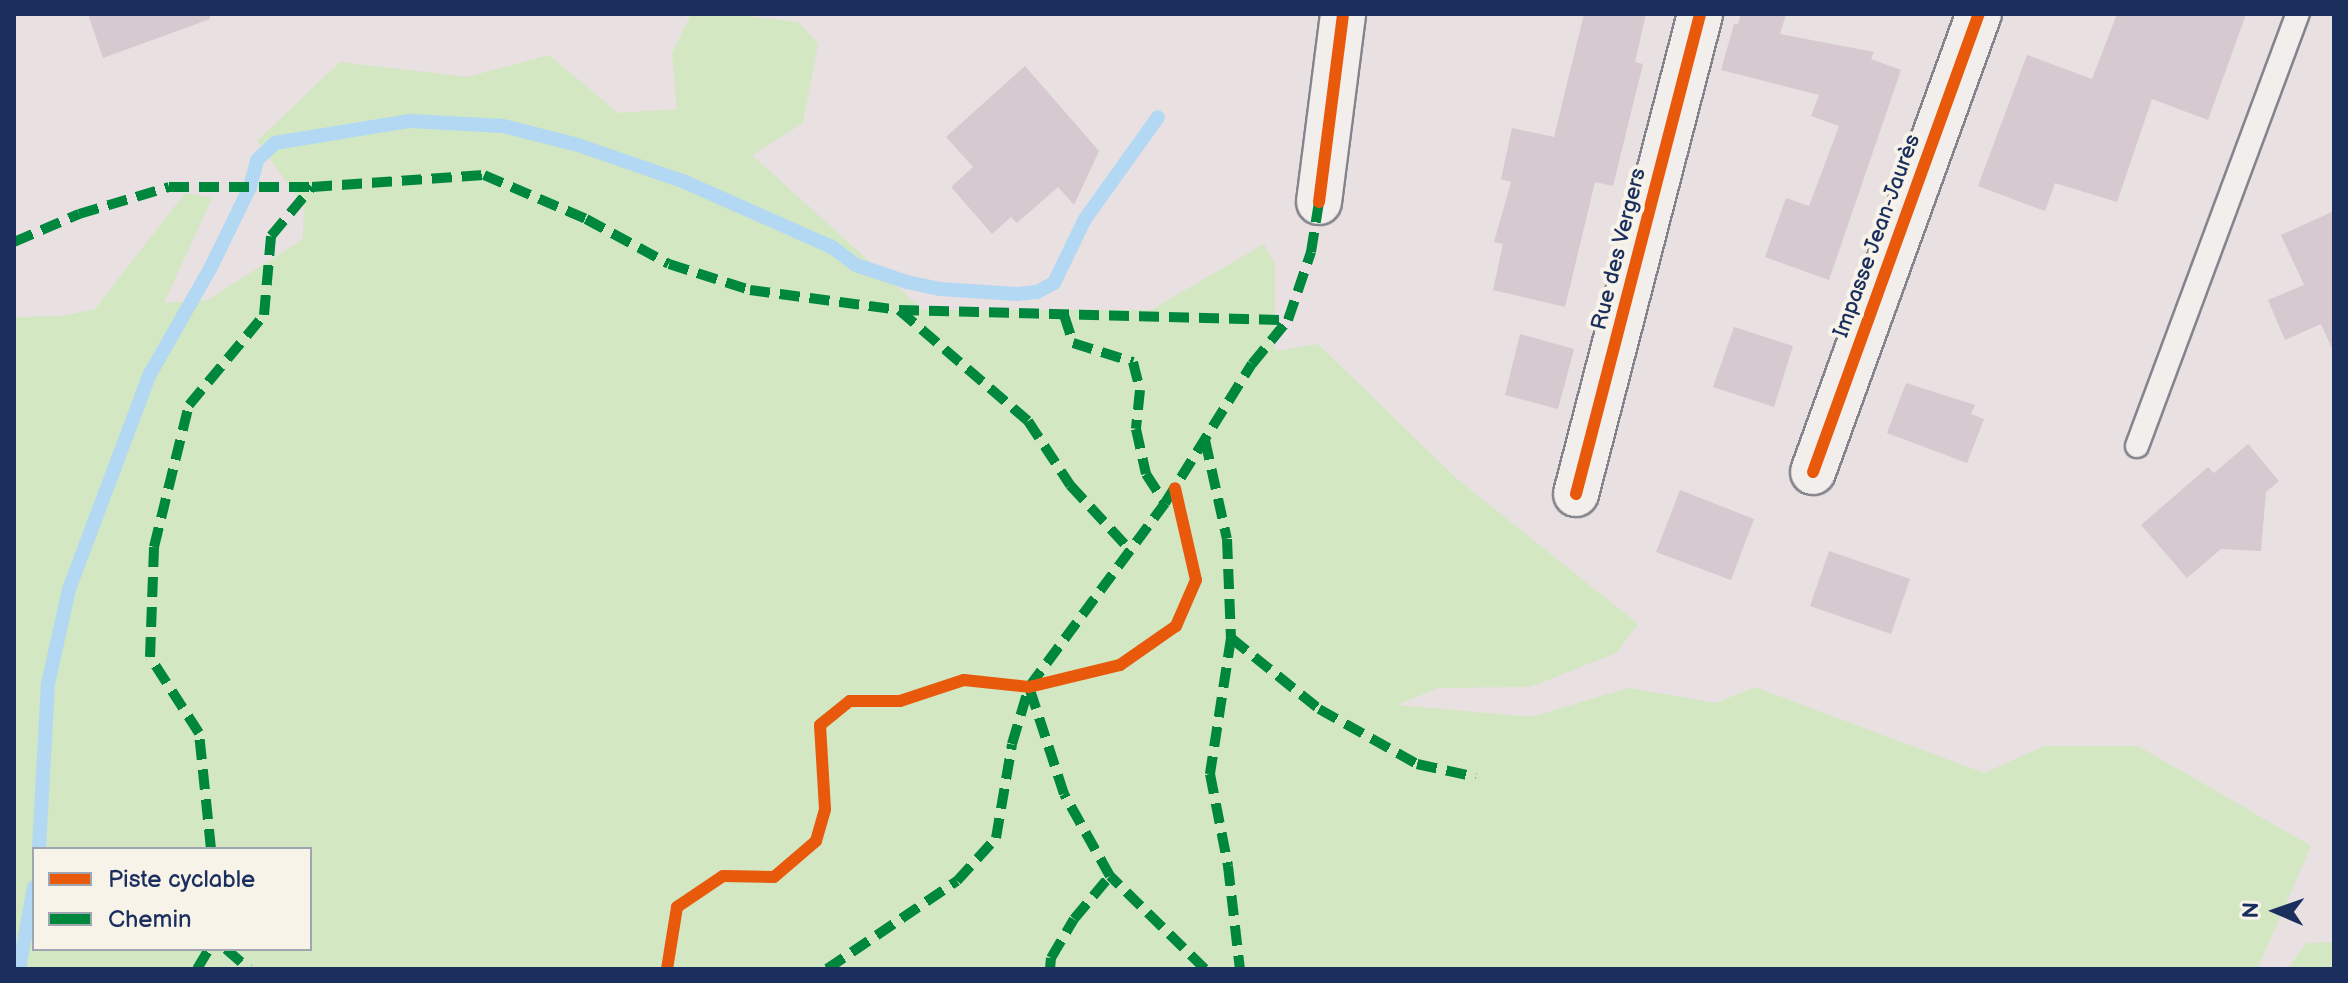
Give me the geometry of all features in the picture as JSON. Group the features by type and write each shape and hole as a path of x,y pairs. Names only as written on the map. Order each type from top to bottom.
{"street":[{"path":"1319,202 1343,14"},
{"name":"Rue des Vergers","path":"1576,494 1700,14"},
{"name":"Impasse Jean-Jaurès","path":"1813,472 1979,14"}],"lane":[{"path":"2137,446 2298,14"}],"green space":[{"path":"691,14 732,14 798,22 818,44 803,123 752,155 923,310 1151,310 1264,244 1275,264 1275,351 1318,344 1457,479 1638,624 1616,653 1530,687 1438,688 1397,705 1532,717 1628,688 1716,703 1755,687 1984,773 2045,746 2138,746 2311,846 2259,965 2263,969 14,969 14,317 63,316 95,309 185,193 212,198 164,303 208,300 303,239 304,206 257,141 340,62 468,77 549,55 618,113 677,109 672,53"},
{"path":"2334,942 2334,969 2287,969 2307,943"}],"building":[{"path":"88,14 210,14 210,19 103,58"},
{"path":"1584,14 1646,14 1635,62 1643,64 1613,186 1595,182 1565,307 1493,290 1503,244 1494,242 1511,182 1501,179 1512,128 1554,137"},
{"path":"1741,14 1786,14 1780,34 1874,52 1871,59 1901,70 1829,280 1765,257 1786,198 1809,206 1839,126 1811,116 1819,95 1721,70 1734,24 1738,24"},
{"path":"2117,14 2246,14 2208,120 2152,99 2117,202 2055,183 2045,211 1978,186 2027,55 2092,79"},
{"path":"1025,66 1099,151 1074,205 1058,187 1017,223 1011,217 992,234 951,187 973,167 946,137"},
{"path":"2334,211 2334,353 2321,324 2285,340 2268,300 2304,285 2281,235"},
{"path":"1734,327 1793,346 1774,407 1713,387"},
{"path":"1520,334 1574,349 1558,409 1505,395"},
{"path":"1906,383 1975,405 1971,414 1984,419 1967,463 1887,433"},
{"path":"2248,444 2279,481 2266,492 2261,551 2221,549 2187,578 2141,525 2208,467 2214,473"},
{"path":"1680,490 1754,519 1731,580 1656,552"},
{"path":"1829,551 1910,579 1891,634 1810,606"}],"waterway":[{"path":"39,847 48,684 69,589 150,374 210,269 250,187 257,160 275,143 410,121 503,126 578,145 685,182 832,247 856,265 907,282 940,289 1017,294 1037,292 1054,283 1085,219 1158,117"},
{"path":"19,969 32,898"}],"marked path":[{"path":"14,242 79,214 169,187 312,187 484,175 586,219 669,264 750,290 899,310 1288,320"},
{"path":"211,847 199,733 150,657 154,547 189,405 264,315 271,236 312,187"},
{"path":"1205,969 1110,876 1064,794 1029,687 1165,503 1252,364 1288,320 1311,252 1319,202"},
{"path":"899,310 1028,421 1070,485 1131,551"},
{"path":"1064,315 1073,343 1133,362 1140,390 1136,429 1146,474 1165,503"},
{"path":"1205,440 1227,539 1231,638 1210,774 1228,866 1240,969"},
{"path":"1231,638 1319,709 1417,764 1476,777"},
{"path":"827,969 957,881 996,838 1012,744 1029,687"},
{"path":"1050,969 1051,958 1074,919 1110,876"},
{"path":"197,969 208,951"},
{"path":"228,951 249,969"}],"cycle path":[{"path":"1319,202 1343,14"},
{"path":"1576,494 1700,14"},
{"path":"1813,472 1979,14"},
{"path":"667,969 677,907 723,876 774,877 816,841 825,809 820,725 850,701 900,701 964,680 1029,687 1120,665 1176,626 1196,580 1175,488"}]}
